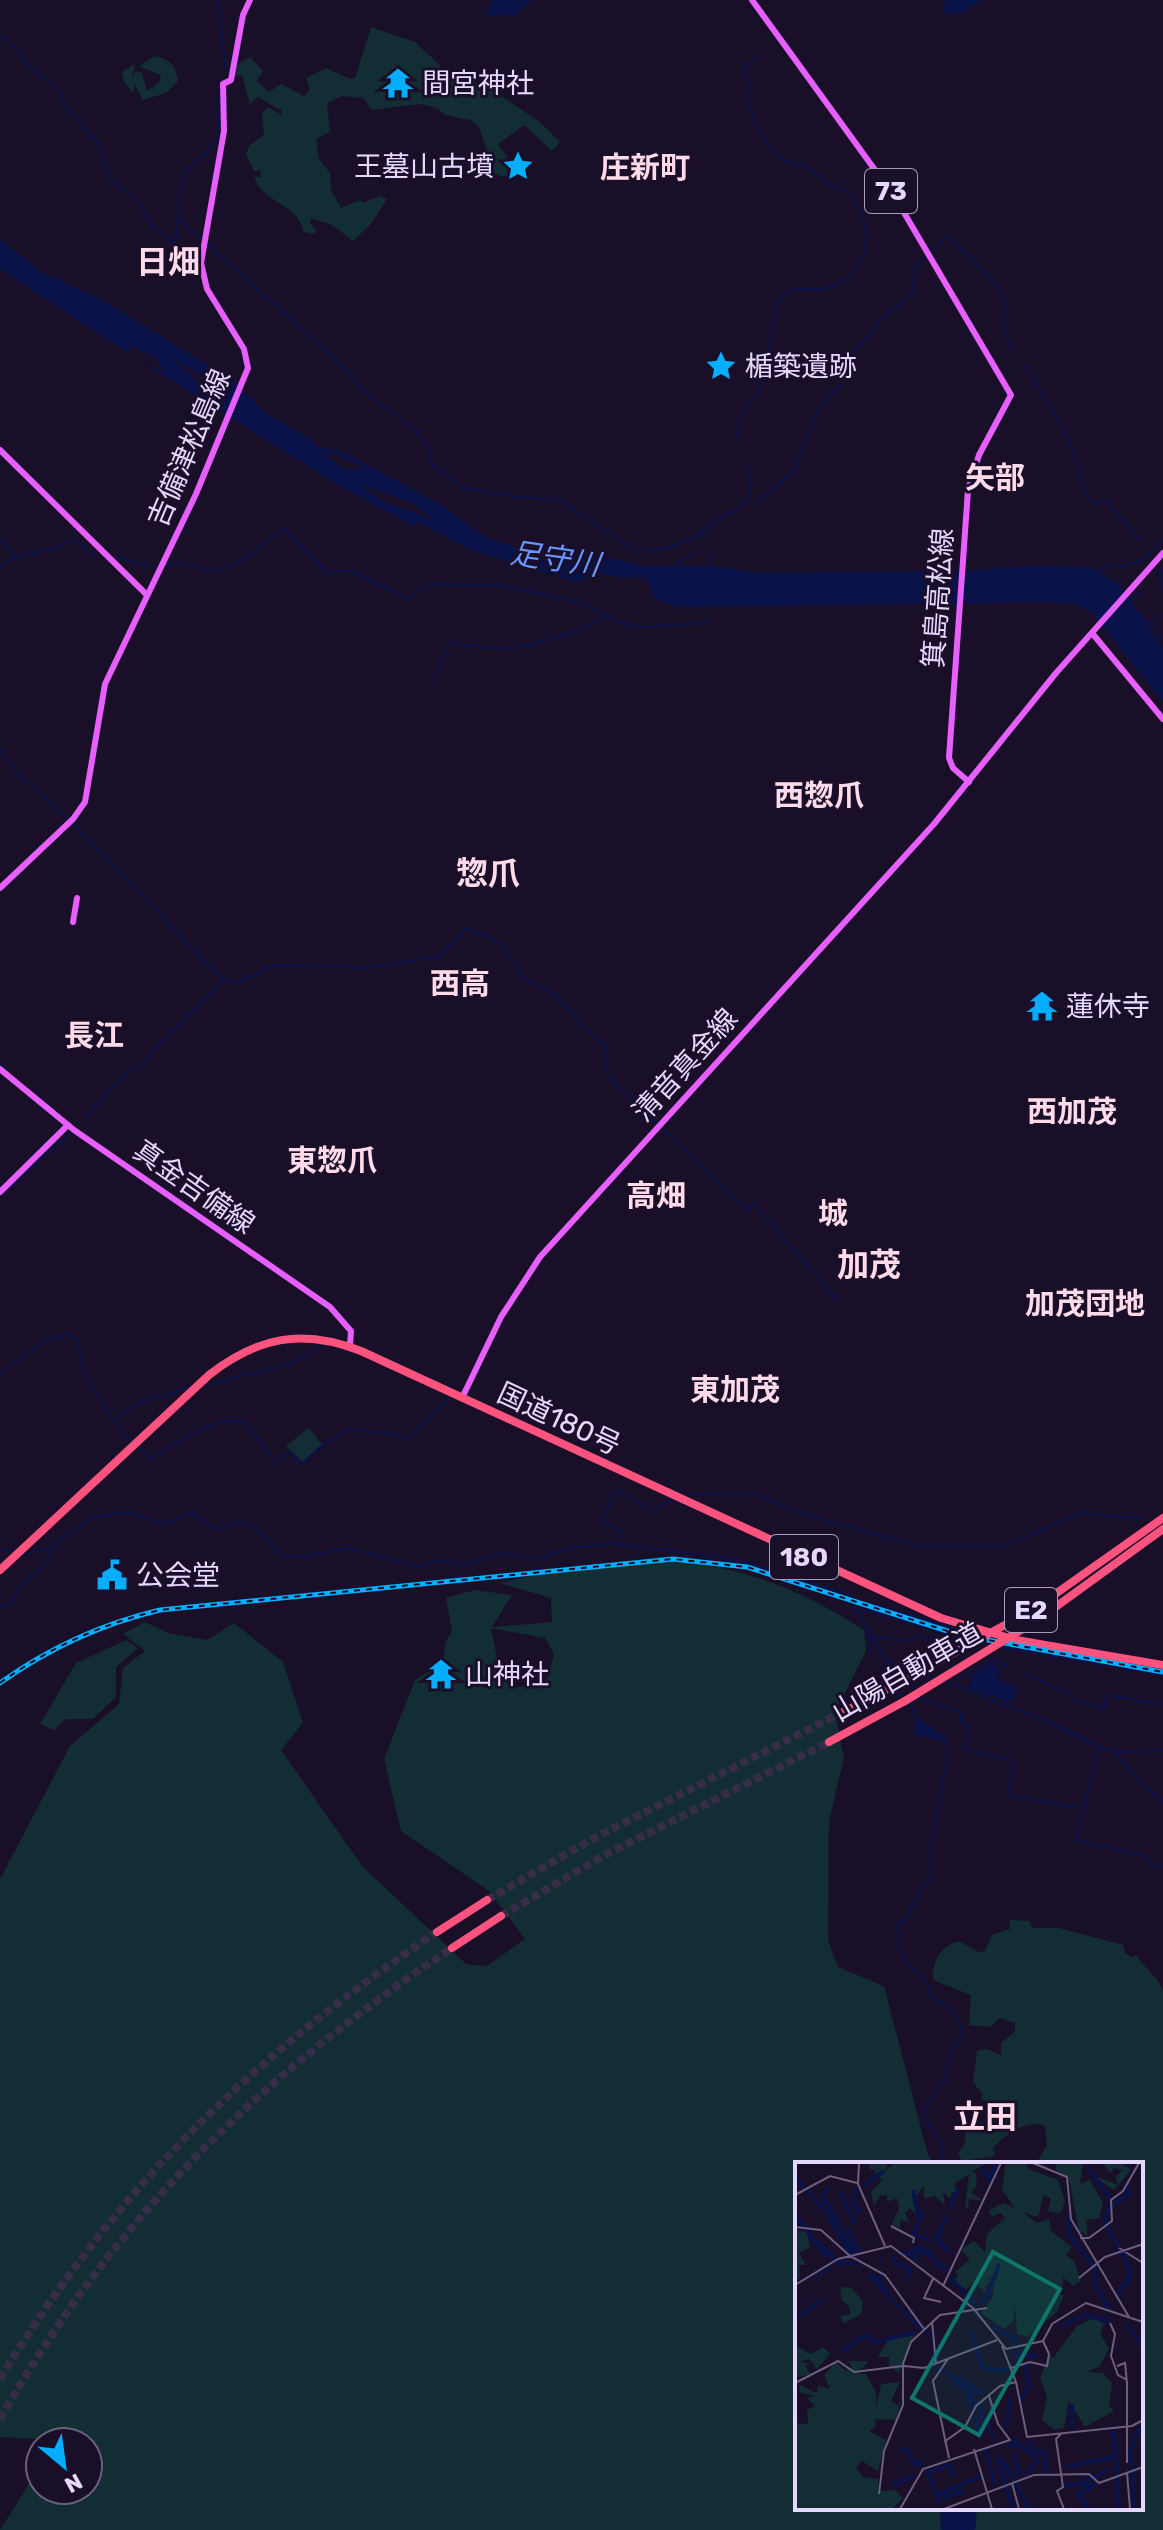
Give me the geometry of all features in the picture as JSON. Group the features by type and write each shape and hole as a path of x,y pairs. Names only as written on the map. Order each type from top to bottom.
{"highway":[{"name":"国道180号","path":"0,1570 209,1375 236,1354 266,1342 300,1338 350,1346 941,1618 1016,1640 1163,1665"},
{"name":"山陽自動車道","path":"839,1714 1034,1609 1163,1518"},
{"name":"山陽自動車道","path":"829,1742 905,1701 1039,1619 1163,1529"},
{"path":"437,1932 487,1900"},
{"path":"452,1948 501,1916"}],"main road":[{"name":"吉備津松島線","path":"0,888 73,819 85,802 101,695 196,494 248,368 247,355 204,281 201,263 224,131 223,84 231,80 243,15 250,0"},
{"name":"箕島高松線","path":"752,0 896,199 1011,395 973,471 961,564 949,758 953,768 969,782"},
{"path":"0,450 147,595"},
{"path":"969,782 1163,553"},
{"path":"1095,630 1163,719"},
{"name":"清音真金線","path":"462,1398 506,1308 547,1249 969,782"},
{"path":"73,922 77,898"},
{"name":"真金吉備線","path":"0,1069 68,1125 330,1307 351,1331 350,1346"},
{"path":"0,1192 68,1125"}],"green space":[{"path":"371,27 415,42 455,77 485,85 541,123 560,142 552,151 524,125 498,144 514,166 514,173 503,177 495,174 479,127 470,120 445,115 437,108 420,104 372,110 363,98 342,96 327,103 330,132 316,139 319,159 330,173 331,190 341,208 379,196 387,199 371,224 353,241 332,225 311,218 310,224 317,230 314,234 304,232 294,215 265,193 254,177 261,177 260,170 254,171 246,154 249,146 264,135 262,113 268,107 282,115 282,111 258,97 250,104 242,75 234,76 236,65 250,57 263,71 257,81 269,92 281,84 304,96 310,90 306,78 326,68 350,79 355,78"},
{"path":"154,56 171,64 178,81 166,93 143,100 134,84 133,93 124,82 122,72 135,64 132,78 136,71 142,73 147,91 161,81 160,75 139,66"},
{"path":"309,1428 322,1444 303,1462 286,1446"},
{"path":"669,1561 696,1564 771,1582 818,1603 864,1630 866,1651 835,1713 844,1758 829,1821 828,1940 838,1967 884,1986 928,2155 933,2162 795,2162 795,2510 940,2510 941,2530 0,2530 24,2492 24,2506 104,2506 104,2426 24,2426 24,2438 0,2437 0,1879 70,1746 119,1704 123,1668 145,1651 123,1634 145,1622 168,1633 207,1640 234,1623 283,1662 303,1723 281,1750 362,1866 466,1964 487,1966 525,1939 489,1891 401,1831 384,1759 415,1680 444,1661 445,1643 452,1631 446,1598 475,1590 512,1595 492,1627 552,1622 551,1598 500,1583 538,1574","holes":["491,1628 545,1638 554,1654 548,1679 517,1688 499,1669"]},
{"path":"126,1640 138,1648 116,1667 116,1697 93,1719 65,1719 54,1730 40,1724 76,1663"},
{"path":"1010,1920 1029,1921 1032,1928 1059,1928 1123,1945 1125,1953 1131,1957 1136,1955 1163,1991 1163,2530 975,2530 977,2510 1143,2510 1143,2162 1037,2162 1047,2145 1045,2126 1038,2124 1024,2126 1011,2133 993,2148 995,2156 962,2161 958,2154 965,2142 966,2124 992,2122 987,2102 981,2099 983,2095 973,2082 977,2051 987,2049 1001,2055 1001,2043 1015,2032 1015,2023 1000,2018 990,2027 969,2025 971,1995 933,1980 934,1967 938,1956 952,1943 959,1941 978,1952 985,1951 992,1935 1010,1929"}],"water":[{"path":"493,0 532,0 516,15 485,16"},
{"path":"945,0 983,0 961,13 944,13"},
{"name":"足守川","path":"0,240 43,273 101,299 235,382 264,412 312,440 317,447 341,451 440,504 486,537 540,556 582,553 646,566 710,566 762,573 965,571 1039,565 1091,568 1120,584 1163,649 1163,702 1093,614 1076,604 679,607 656,600 645,577 623,578 600,573 575,582 471,550 419,523 413,526 333,482 141,361 164,372 153,352 153,357 129,345 131,351 127,352 0,269","holes":["169,357 199,373 214,393 202,391 208,390","321,452 337,454 365,469 343,469","359,484 413,503 435,521 380,500"]},
{"path":"992,1664 1001,1669 997,1680 1018,1687 1012,1703 968,1688 973,1675"},
{"path":"916,1717 945,1737 950,1747 943,1741 914,1735"},
{"path":"940,2510 977,2510 975,2530 941,2530"}],"waterway":[{"path":"218,0 225,68"},
{"path":"0,37 14,46 23,60 58,91 67,108 98,143 110,178 140,205 156,231 175,243 183,174 218,140 219,78"},
{"path":"737,436 741,416 763,384 777,302 794,290 822,289 844,280 861,260 866,241 864,221 849,195 827,184 806,167 780,158 766,141 746,101 750,85 743,70 758,55"},
{"path":"178,219 201,239"},
{"path":"932,250 948,235 992,281 1004,301 1005,333 1017,355"},
{"path":"206,243 333,357 369,396 414,428 426,442 432,464 462,487 510,496 559,500 638,552 669,547 708,532 710,537"},
{"path":"751,506 795,471 818,409 842,384 838,372 881,320 912,294 915,268 926,257"},
{"path":"1023,364 1062,428 1076,458 1088,497 1093,503 1104,500 1140,539"},
{"path":"697,537 704,528 744,503 751,482 746,467"},
{"path":"168,564 179,562 212,570 223,569 242,560 284,529 327,572 352,571 408,598 428,584 500,585 584,603 618,622 641,627 705,623 707,619"},
{"path":"0,568 10,559 58,547 74,538 96,557"},
{"path":"0,540 17,557"},
{"path":"1097,570 1140,561 1163,540"},
{"path":"672,567 697,551"},
{"path":"709,567 710,553"},
{"path":"117,557 155,568"},
{"path":"1157,575 1163,569"},
{"path":"1160,573 1163,591"},
{"path":"1130,598 1140,593"},
{"path":"1140,613 1163,640"},
{"path":"1149,623 1160,615"},
{"path":"434,683 449,642 498,648 525,646 572,632 607,616"},
{"path":"0,749 15,771 68,819"},
{"path":"73,824 223,980"},
{"path":"86,1117 126,1074 145,1063 151,1052 226,978 237,983 275,965 369,968 439,956 467,928 500,946 525,978 554,995 593,1036 607,1046 607,1075 657,1123"},
{"path":"0,1064 6,1070"},
{"path":"661,1128 747,1210 753,1203 837,1299"},
{"path":"0,1196 71,1133"},
{"path":"0,1374 48,1339 69,1334 77,1341 84,1368 97,1395 132,1442"},
{"path":"205,1385 288,1365 324,1345"},
{"path":"115,1417 141,1402 191,1387"},
{"path":"136,1446 152,1458 207,1426 245,1422 276,1464 288,1452 301,1464 324,1444 350,1429 386,1432 406,1440 449,1399"},
{"path":"619,1543 621,1529 600,1521 618,1490 654,1511 672,1499"},
{"path":"685,1495 755,1494 803,1514 919,1546 1004,1546 1081,1513 1144,1519"},
{"path":"0,1605 12,1603 19,1588 45,1565 57,1542 94,1517 128,1512 164,1524 192,1513 215,1529 237,1522 246,1523 263,1535 281,1555 300,1557 349,1548 420,1567 440,1560 462,1565 503,1553 540,1559 564,1549 611,1543 737,1559 851,1595 852,1603 886,1661 914,1671"},
{"path":"24,1554 51,1548"},
{"path":"0,1551 14,1551"},
{"path":"852,1599 980,1635"},
{"path":"856,1607 969,1640"},
{"path":"868,1627 870,1653"},
{"path":"875,1637 909,1641 919,1635 956,1644 963,1640"},
{"path":"999,1647 1163,1675"},
{"path":"959,1687 959,1680 993,1660 1009,1666"},
{"path":"881,1671 890,1686"},
{"path":"1026,1674 1070,1694 1072,1699 1104,1708 1107,1695 1163,1704"},
{"path":"924,1675 937,1679"},
{"path":"909,1679 915,1691"},
{"path":"943,1681 1049,1722 1099,1747 1117,1752 1163,1751"},
{"path":"894,1691 905,1699"},
{"path":"918,1697 961,1713 961,1722 970,1726 965,1747 968,1750 1015,1761 1008,1795 1081,1808"},
{"path":"910,1703 917,1719"},
{"path":"943,2162 941,2143 925,2119 924,2109 945,2081 951,2052 964,2032 951,2008 930,1997 927,1982 900,1955 898,1923 905,1921 921,1889 932,1878 931,1847 949,1747"},
{"path":"1099,1748 1076,1840 1146,1856 1154,1867 1163,1866"},
{"path":"1117,1754 1143,1786 1163,1801"}],"tunnel":[{"path":"487,1900 594,1838 839,1714"},
{"path":"501,1916 603,1856 829,1742"},
{"path":"0,2379 44,2310 91,2246 140,2186 193,2130 307,2028 437,1932"},
{"path":"0,2419 92,2278 143,2215 197,2156 254,2100 316,2048 452,1948"}],"railway":[{"path":"0,1683 76,1639 117,1622 160,1610 673,1559 747,1567 960,1635 1163,1672"}],"place":[{"name":"間宮神社","path":"398,83"},
{"name":"王墓山古墳","path":"518,166"},
{"name":"楯築遺跡","path":"721,366"},
{"name":"蓮休寺","path":"1042,1006"},
{"name":"公会堂","path":"112,1575"},
{"name":"山神社","path":"441,1674"}],"district":[{"name":"庄新町","path":"645,168"},
{"name":"日畑","path":"168,262"},
{"name":"矢部","path":"995,478"},
{"name":"西惣爪","path":"819,796"},
{"name":"惣爪","path":"488,873"},
{"name":"西高","path":"460,984"},
{"name":"長江","path":"94,1036"},
{"name":"西加茂","path":"1072,1112"},
{"name":"東惣爪","path":"332,1161"},
{"name":"高畑","path":"656,1196"},
{"name":"城","path":"833,1214"},
{"name":"加茂","path":"869,1265"},
{"name":"加茂団地","path":"1085,1304"},
{"name":"東加茂","path":"735,1390"},
{"name":"立田","path":"985,2117"}]}
